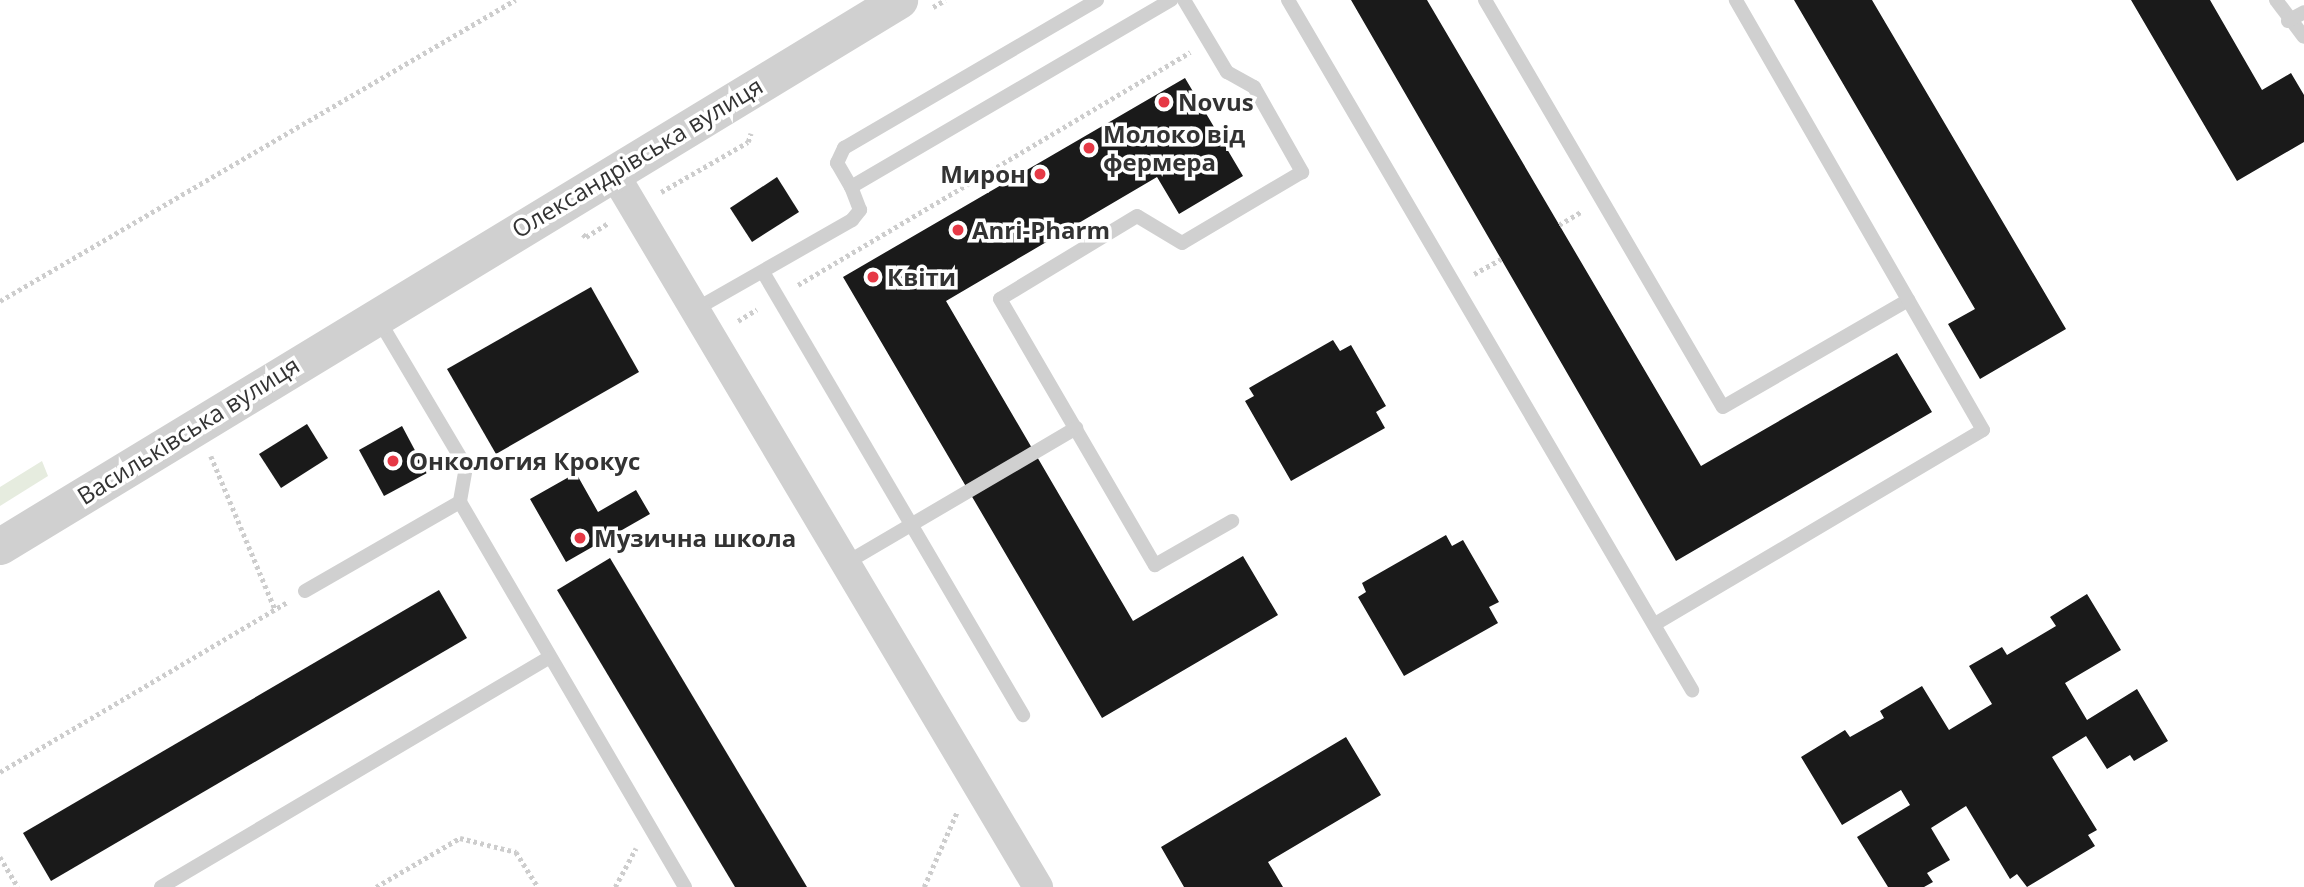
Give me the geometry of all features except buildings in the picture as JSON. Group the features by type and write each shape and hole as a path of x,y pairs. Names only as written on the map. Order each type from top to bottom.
{"street":[{"name":"Олександрівська вулиця","path":"375,314 899,0"},
{"path":"613,172 1038,887"},
{"name":"Васильківська вулиця","path":"0,546 375,314"}],"lane":[{"path":"696,309 852,220 860,210 837,163 844,148 1097,0"},
{"path":"1184,0 1227,72 1254,87 1302,172 1182,243 1137,216 1000,299 1155,565 1232,521"},
{"path":"1288,0 1692,690"},
{"path":"1485,0 1723,407 1908,300"},
{"path":"1655,624 1983,430 1735,0"},
{"path":"2276,0 2288,21 2304,37"},
{"path":"851,187 1167,2"},
{"path":"2288,21 2304,12"},
{"path":"763,272 1023,715"},
{"path":"375,314 466,467 460,502 548,658 685,887"},
{"path":"846,563 1076,428"},
{"path":"305,591 460,502"},
{"path":"161,887 548,658"}],"path":[{"path":"0,301 515,0"},
{"path":"712,336 1191,52 1167,2"},
{"path":"208,449 275,609"},
{"path":"0,772 305,591"},
{"path":"923,887 973,776"},
{"path":"615,887 648,827"},
{"path":"376,887 460,838 516,852 538,887"},
{"path":"0,857 18,887"}],"shaded area":[{"path":"42,461 48,476 0,506 0,487"}],"place":[{"name":"Novus","path":"1164,102"},
{"name":"Молоко від фермера","path":"1089,148"},
{"name":"Мирон","path":"1040,174"},
{"name":"Anri-Pharm","path":"958,230"},
{"name":"Квіти","path":"873,277"},
{"name":"Онкология Крокус","path":"393,461"},
{"name":"Музична школа","path":"580,538"}]}
